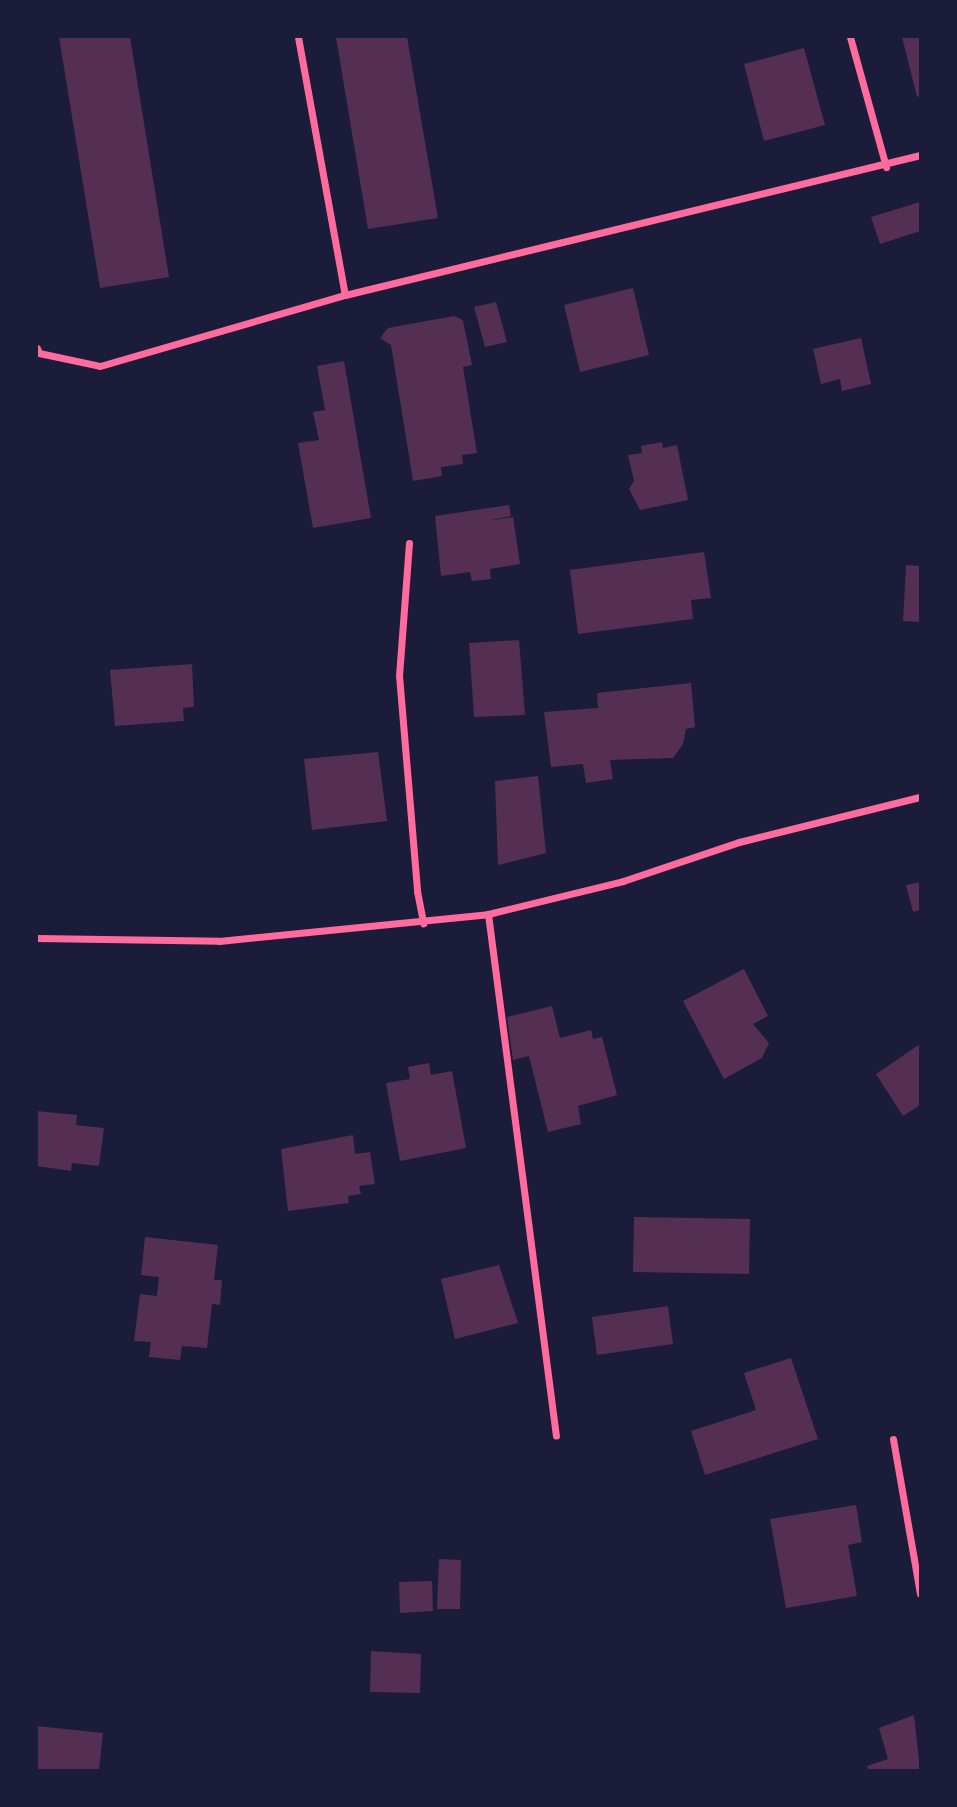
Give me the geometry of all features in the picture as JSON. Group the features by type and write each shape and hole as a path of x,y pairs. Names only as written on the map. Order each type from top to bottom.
{"street":[{"path":"298,37 345,295"},
{"path":"850,37 886,167"},
{"path":"37,348 38,353 100,366 345,295 886,167 920,155"},
{"path":"409,544 399,676 417,891 424,923"},
{"path":"37,938 219,941 424,923 488,914 623,881 739,842 920,797"},
{"path":"488,914 556,1436"},
{"path":"893,1439 920,1594"}],"building":[{"path":"59,37 130,37 169,277 100,288"},
{"path":"336,37 407,37 438,218 368,229"},
{"path":"902,37 920,37 920,96 917,97"},
{"path":"804,48 825,125 764,141 744,64"},
{"path":"920,202 920,231 880,244 871,217"},
{"path":"633,288 649,355 580,372 564,305"},
{"path":"496,302 507,342 485,347 474,307"},
{"path":"454,316 463,320 472,365 463,367 477,453 462,455 463,464 441,467 442,476 413,481 391,345 380,338 388,328"},
{"path":"861,338 871,384 842,391 840,379 821,384 813,349"},
{"path":"344,361 371,518 313,528 298,443 319,440 313,412 325,410 317,366"},
{"path":"662,442 663,448 677,445 688,500 640,510 629,489 634,481 628,455 642,453 641,446"},
{"path":"509,505 511,516 486,521 513,517 520,564 490,569 491,579 472,581 470,572 441,576 435,516"},
{"path":"704,552 711,598 691,600 693,619 578,634 570,570"},
{"path":"906,565 920,566 920,622 903,621"},
{"path":"519,640 525,715 474,717 469,643"},
{"path":"192,664 194,707 183,708 184,721 115,726 110,670"},
{"path":"691,683 695,727 686,729 683,744 673,758 610,760 613,779 586,783 583,764 551,767 544,712 598,708 597,693"},
{"path":"378,752 387,821 312,830 304,759"},
{"path":"538,776 546,853 498,865 495,781"},
{"path":"920,882 920,910 913,912 906,885"},
{"path":"744,969 768,1016 753,1024 769,1043 762,1058 724,1079 683,1001"},
{"path":"552,1006 560,1038 591,1030 593,1039 602,1037 617,1095 578,1106 581,1124 548,1132 529,1056 513,1060 507,1017"},
{"path":"920,1044 920,1105 903,1116 876,1074"},
{"path":"429,1063 431,1075 452,1071 466,1148 400,1161 386,1083 410,1079 408,1067"},
{"path":"37,1111 77,1115 76,1125 104,1128 99,1166 72,1163 71,1171 37,1166"},
{"path":"353,1135 355,1154 370,1152 375,1184 359,1186 361,1194 348,1196 349,1203 288,1211 281,1149"},
{"path":"634,1217 750,1219 749,1274 633,1272"},
{"path":"145,1237 218,1245 214,1280 222,1280 220,1305 212,1304 207,1348 182,1346 180,1360 149,1357 151,1342 134,1341 140,1294 157,1296 159,1277 141,1275"},
{"path":"499,1265 518,1323 455,1339 441,1279"},
{"path":"668,1306 673,1344 597,1355 592,1317"},
{"path":"791,1358 818,1439 705,1475 691,1431 756,1410 744,1373"},
{"path":"856,1505 862,1542 848,1545 857,1596 786,1608 770,1519"},
{"path":"439,1559 461,1560 460,1609 437,1609"},
{"path":"432,1581 433,1611 400,1613 399,1582"},
{"path":"371,1651 421,1654 420,1693 370,1692"},
{"path":"914,1715 920,1770 869,1770 867,1766 888,1759 879,1728"},
{"path":"37,1726 103,1733 99,1770 37,1770"}]}
